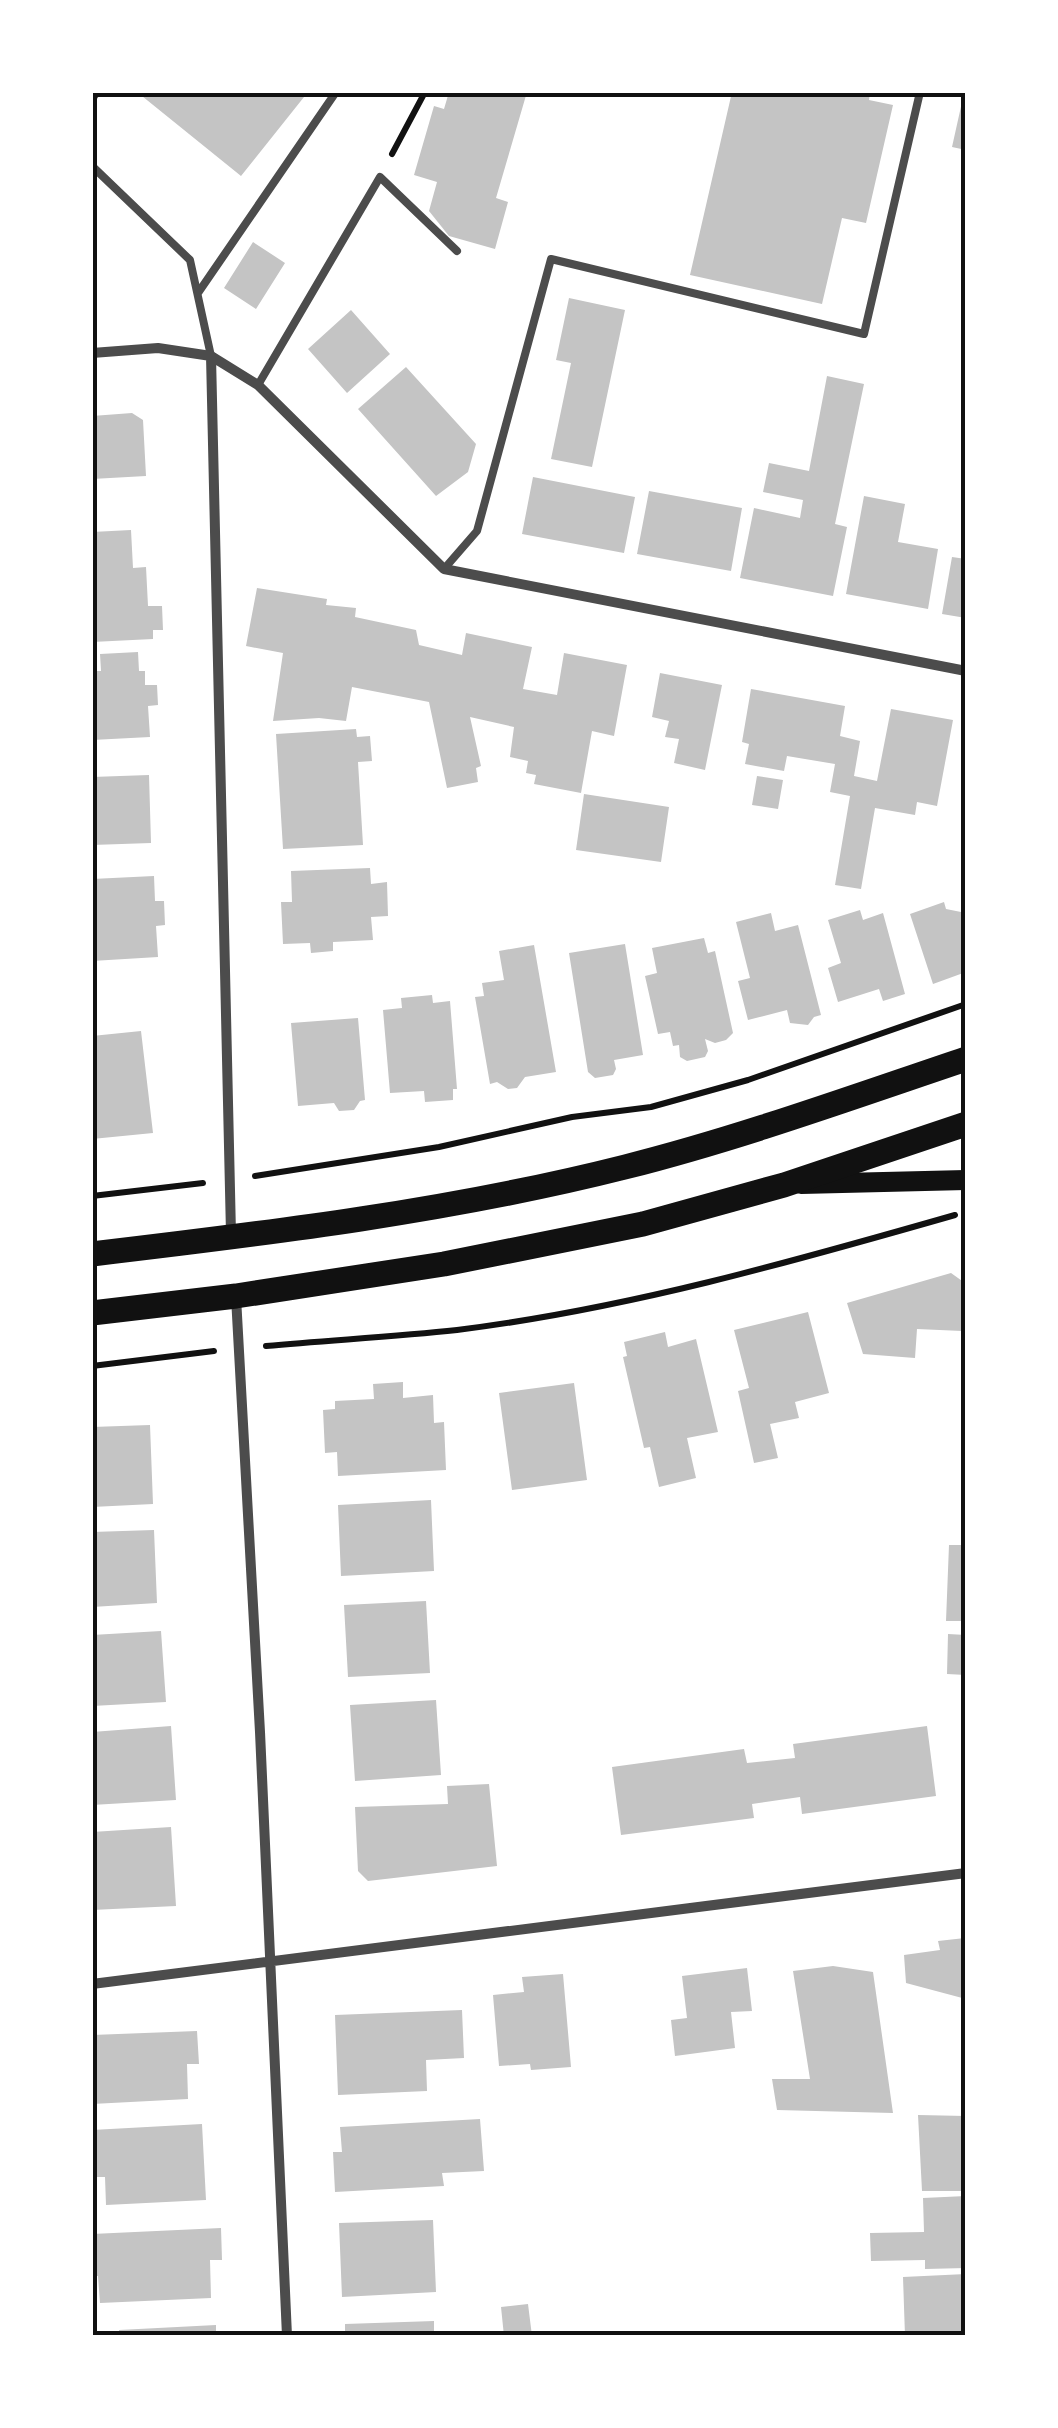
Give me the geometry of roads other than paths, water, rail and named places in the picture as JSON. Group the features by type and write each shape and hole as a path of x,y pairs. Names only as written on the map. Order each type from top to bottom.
{"main road":[{"path":"92,1254 231,1238 440,1206 624,1168 764,1127 966,1059"},
{"path":"92,1313 236,1296 444,1264 643,1224 784,1185 966,1124"},
{"path":"784,1185 966,1180"}],"street":[{"path":"92,353 158,348 212,356 258,386 444,569 966,671"},
{"path":"212,356 231,1238"},
{"path":"236,1296 288,2336"},
{"path":"92,1984 966,1874"}],"lane":[{"path":"92,99 97,92"},
{"path":"198,293 336,92"},
{"path":"444,569 477,530 551,259 864,334 920,92"},
{"path":"92,166 190,260 212,356"},
{"path":"258,386 380,177 458,251"}]}
